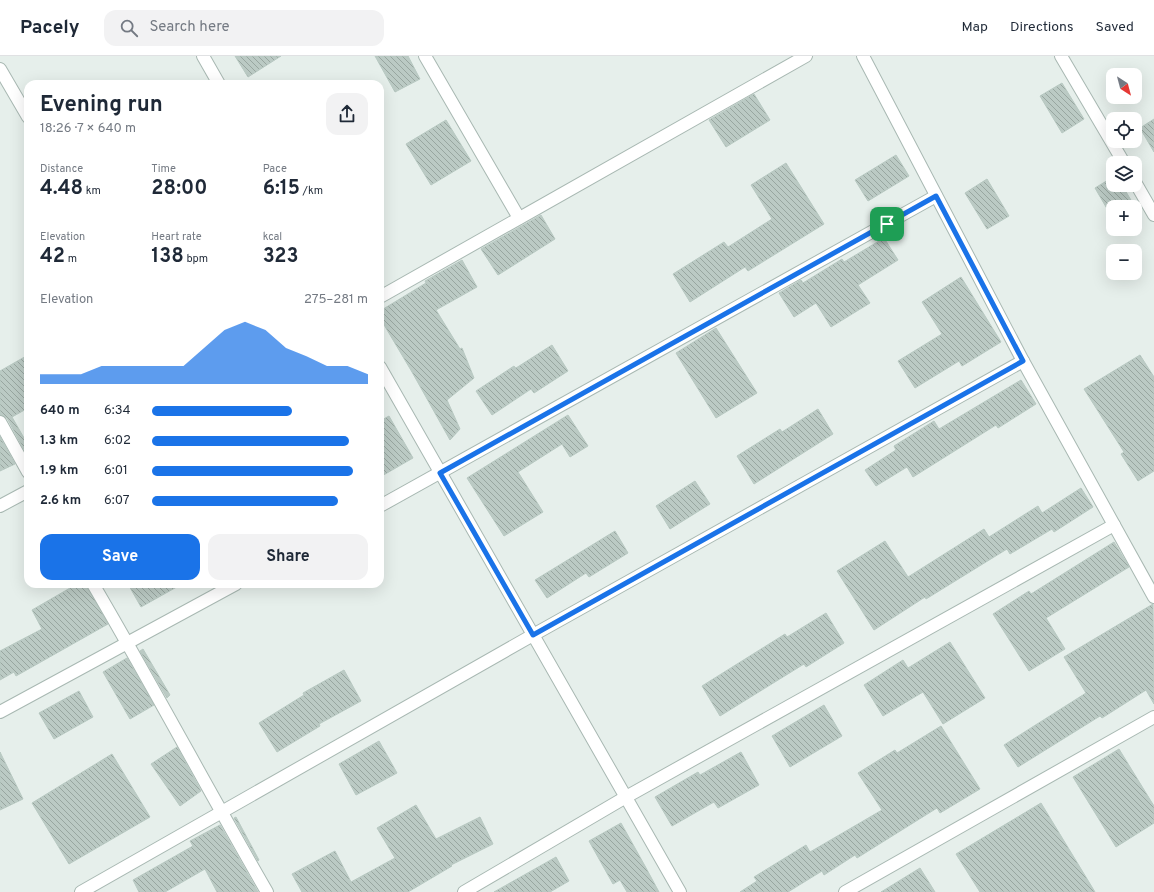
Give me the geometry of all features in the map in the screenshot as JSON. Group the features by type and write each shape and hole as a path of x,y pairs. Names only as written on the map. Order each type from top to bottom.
{"street":[{"path":"203,56 217,80"},
{"path":"425,56 519,218"},
{"path":"384,295 806,56"},
{"path":"863,56 1023,361 1154,597"},
{"path":"1061,56 1120,156"},
{"path":"0,69 24,110"},
{"path":"1141,192 1154,215"},
{"path":"384,504 936,196"},
{"path":"81,892 533,635 1023,361"},
{"path":"384,374 680,892"},
{"path":"0,422 24,465"},
{"path":"0,506 24,493"},
{"path":"464,892 626,797 1114,525"},
{"path":"95,588 128,643 221,813 267,892"},
{"path":"0,712 229,588"},
{"path":"845,892 1154,717"}],"building":[{"path":"235,56 281,56 248,77"},
{"path":"375,56 408,56 420,79 395,92"},
{"path":"1062,83 1084,119 1062,133 1040,96"},
{"path":"754,94 770,120 726,147 709,120"},
{"path":"1154,119 1154,152 1142,131 1142,127"},
{"path":"446,120 471,161 431,185 406,144"},
{"path":"896,155 909,176 868,201 855,180"},
{"path":"786,163 824,224 748,271 745,267 690,302 673,274 724,242 728,247 772,219 751,185"},
{"path":"987,179 1009,216 987,229 965,193"},
{"path":"1106,181 1106,192 1126,192 1131,200 1106,200 1106,207 1095,188"},
{"path":"541,215 555,239 498,275 481,249"},
{"path":"884,238 898,260 858,285 870,303 831,327 816,303 794,317 779,293 801,280 803,283 842,259 844,262"},
{"path":"462,260 477,287 436,310 460,349 462,348 474,378 447,400 460,429 450,440 384,325 384,309 426,283 425,281"},
{"path":"961,277 1001,342 962,366 959,361 915,388 898,361 942,334 922,302"},
{"path":"716,328 757,393 716,418 676,353"},
{"path":"552,345 568,371 534,393 531,389 492,415 476,391 514,366 516,368"},
{"path":"1140,355 1154,377 1154,471 1138,481 1121,454 1124,452 1084,389"},
{"path":"24,357 24,410 12,417 24,438 24,450 7,418 0,415 0,371"},
{"path":"1021,380 1036,404 998,428 996,425 913,477 907,467 876,486 865,470 896,450 894,446 934,421 939,429"},
{"path":"818,409 833,434 754,484 737,456 780,429 782,432"},
{"path":"568,415 588,446 570,457 562,444 518,472 543,512 504,536 467,478"},
{"path":"389,416 413,458 384,475 384,419"},
{"path":"0,437 15,464 0,471"},
{"path":"695,481 710,504 670,529 656,506"},
{"path":"1081,488 1093,507 1054,532 1052,529 1010,554 1007,549 926,599 925,597 874,630 837,571 885,541 908,577 984,529 989,537 1038,506 1042,513"},
{"path":"615,531 628,553 589,577 586,573 547,598 535,580"},
{"path":"1114,542 1129,567 1046,618 1065,649 1029,671 993,614 1029,591 1031,594"},
{"path":"70,588 88,588 108,624 16,676 14,672 0,680 0,651 42,629 32,610"},
{"path":"130,588 175,588 141,607"},
{"path":"1153,604 1154,704 1146,690 1102,718 1100,716 1018,767 1004,745 1086,693 1064,657"},
{"path":"826,613 844,643 806,667 804,664 720,716 702,686 785,634 787,637"},
{"path":"950,642 985,698 943,724 923,692 883,716 864,685 903,660 908,668"},
{"path":"143,649 170,695 167,698 140,651"},
{"path":"127,658 154,705 130,719 103,672"},
{"path":"344,670 361,701 319,724 320,726 277,752 259,723 304,695 303,693"},
{"path":"79,691 93,717 54,739 39,713"},
{"path":"824,705 842,736 790,767 772,736"},
{"path":"941,726 980,789 940,813 937,808 857,858 855,855 824,875 822,871 788,892 740,892 757,881 754,877 806,845 810,852 882,810 858,773 895,750 897,753"},
{"path":"379,741 397,773 356,795 339,764"},
{"path":"177,747 201,791 180,806 151,764"},
{"path":"1119,749 1154,806 1154,823 1116,847 1073,777"},
{"path":"0,752 23,799 0,810"},
{"path":"741,752 759,785 718,808 714,802 672,826 655,797 698,772 700,775"},
{"path":"112,754 150,817 69,864 32,803"},
{"path":"1041,803 1095,892 980,892 956,854"},
{"path":"416,805 436,839 480,817 493,844 451,865 452,866 408,892 302,892 292,874 335,851 351,882 395,858 377,828"},
{"path":"236,817 259,860 258,861 234,818"},
{"path":"621,823 659,892 627,892 620,880 613,884 589,841"},
{"path":"220,825 258,892 217,892 205,869 165,892 139,892 133,880 193,846 190,841"},
{"path":"556,857 569,881 550,892 494,892"},
{"path":"920,868 935,892 881,892"}],"route":[{"path":"936,196 1023,361 533,635 440,473 887,224 936,196"}]}
